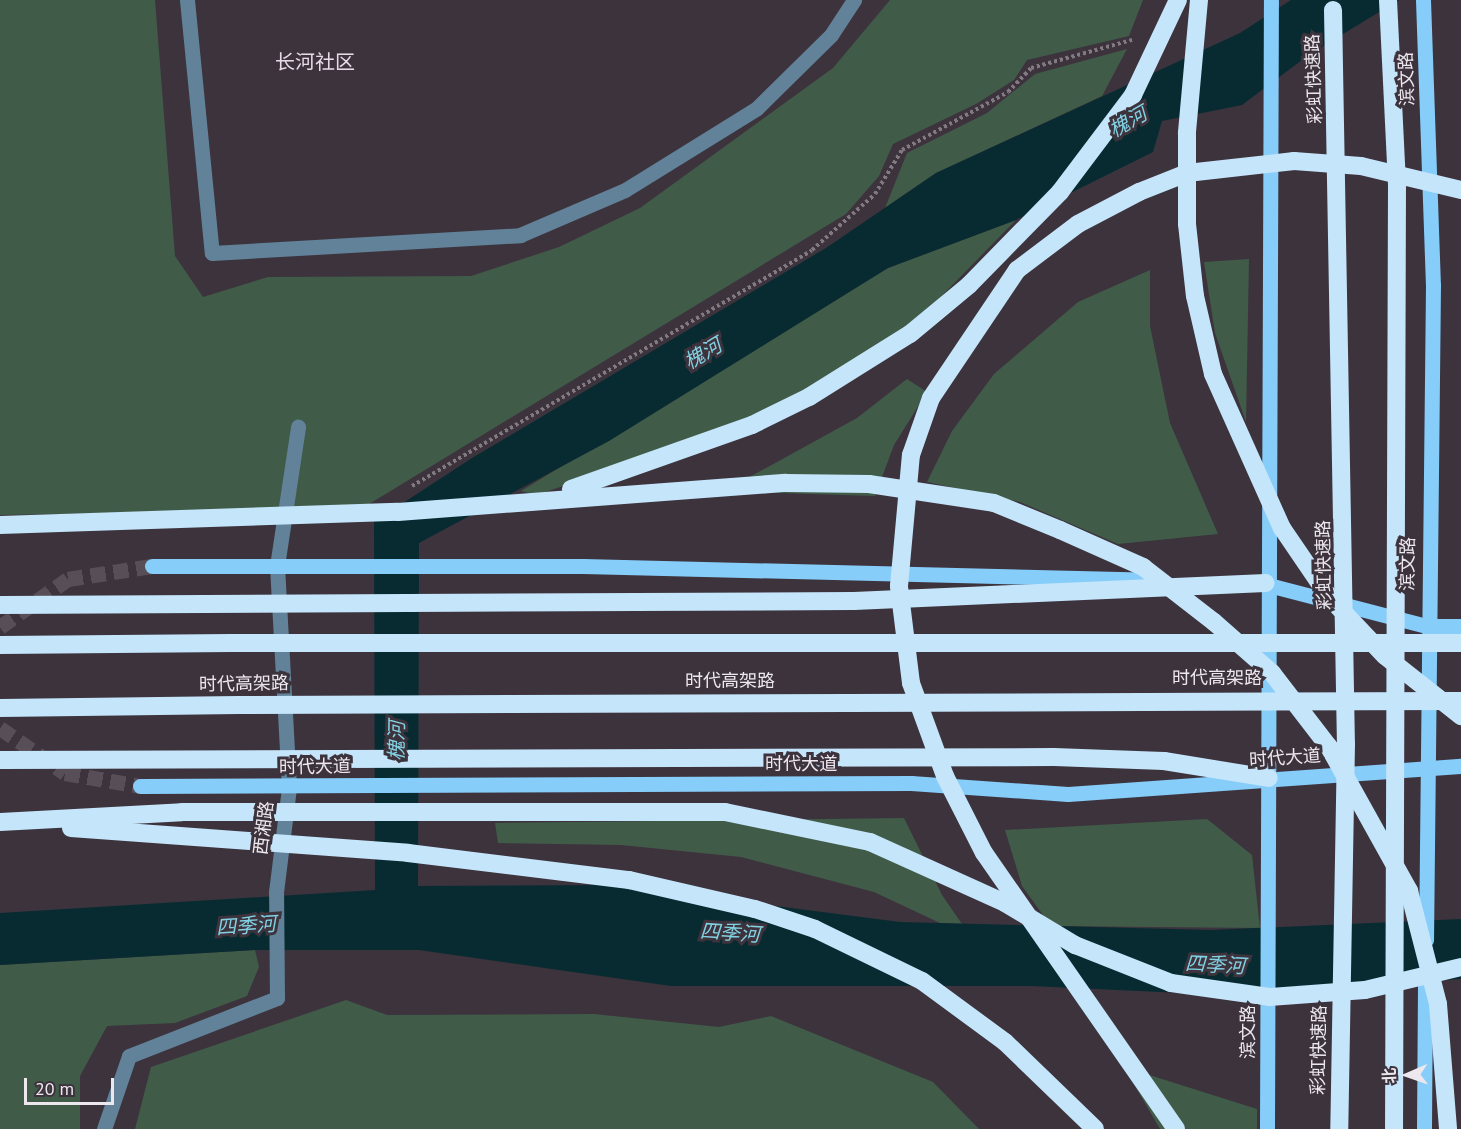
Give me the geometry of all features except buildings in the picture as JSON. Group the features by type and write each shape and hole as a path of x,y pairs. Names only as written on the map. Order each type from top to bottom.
{"highway":[{"path":"523,502 690,451 752,425 809,397 910,334 977,277 1060,192 1133,94 1178,0"},
{"path":"1199,0 1187,133 1187,224 1195,296 1213,374 1282,528 1329,597 1385,657 1461,716"},
{"name":"彩虹快速路","path":"1332,0 1346,733 1339,1129"},
{"path":"1388,0 1397,195 1394,1129"},
{"path":"1176,1129 984,853 945,776 911,683 899,586 911,455 931,398 1017,270 1078,224 1139,192 1187,173 1294,160 1361,166 1461,190"},
{"path":"0,525 523,502 658,489 869,484 994,502 1143,567 1272,673 1329,747 1380,832 1409,891 1438,1004 1448,1129"},
{"path":"0,604 854,601 1266,582"},
{"name":"时代高架路","path":"0,645 1461,643"},
{"name":"时代高架路","path":"0,708 1461,701"},
{"path":"0,760 1054,757 1164,761 1269,778"},
{"path":"0,822 182,812 725,812 870,842 1005,903 1075,945 1171,983 1280,996 1365,990 1461,967"},
{"path":"0,822 408,853 629,880 755,909 815,928 922,981 1005,1042 1095,1129"}],"main road":[{"name":"滨文路","path":"1267,1129 1269,778 1266,582 1271,0"},
{"name":"滨文路","path":"1423,2 1433,285 1426,626 1424,1129"},
{"path":"152,566 429,566 1266,582 1426,626 1461,626"},
{"name":"时代大道","path":"141,786 911,783 1068,794 1461,766"}],"street":[{"path":"187,0 212,253 520,235 625,190 757,108 831,35 854,0"},
{"name":"西湘路","path":"104,1129 129,1056 278,998 276,892 289,787 277,566 298,427"}],"path":[{"path":"407,489 812,250 875,194 902,150 1008,92 1031,68 1142,38"}],"green space":[{"path":"0,0 155,0 175,256 203,297 268,277 471,276 559,247 640,208 833,68 890,0 1143,0 1129,36 1027,60 1014,80 976,104 893,144 879,176 846,214 361,509 0,515"},
{"path":"1127,49 1102,96 936,173 885,208 907,153 987,113 1035,74"},
{"path":"1016,220 928,310 851,368 771,411 681,447 536,495 521,491 888,268"},
{"path":"1249,259 1246,422 1215,333 1204,262"},
{"path":"1150,270 1150,326 1170,423 1218,534 1118,544 1020,502 927,482 952,431 994,374 1078,302"},
{"path":"907,379 927,392 894,445 875,496 749,492 746,479 857,418"},
{"path":"904,818 942,895 962,924 940,923 874,892 741,857 621,845 498,843 495,823"},
{"path":"1207,819 1252,855 1260,928 1051,926 1022,886 1005,830"},
{"path":"255,950 259,967 247,996 175,1023 107,1026 80,1076 80,1129 0,1129 0,965"},
{"path":"346,1000 387,1015 594,1014 719,1027 771,1016 933,1082 979,1129 135,1129 151,1067"},
{"path":"1124,1067 1257,1109 1257,1129 1160,1129"}],"water":[{"path":"1291,0 1399,0 1310,54 1242,105 1162,121 1153,152 1016,220 888,268 609,441 419,543 418,886 614,885 900,922 1211,930 1461,919 1461,979 1203,994 1031,986 671,986 419,950 255,950 0,965 0,913 375,890 374,522 472,458 826,248 936,173 1240,33"}],"tunnel":[{"path":"0,627 68,579 152,566"},
{"path":"0,728 65,773 140,786"}],"district":[{"name":"长河社区","path":"315,62"}],"water label":[{"name":"槐河","path":"1128,122"},
{"name":"槐河","path":"703,354"},
{"name":"槐河","path":"397,741"},
{"name":"四季河","path":"246,926"},
{"name":"四季河","path":"730,933"},
{"name":"四季河","path":"1215,965"}]}
